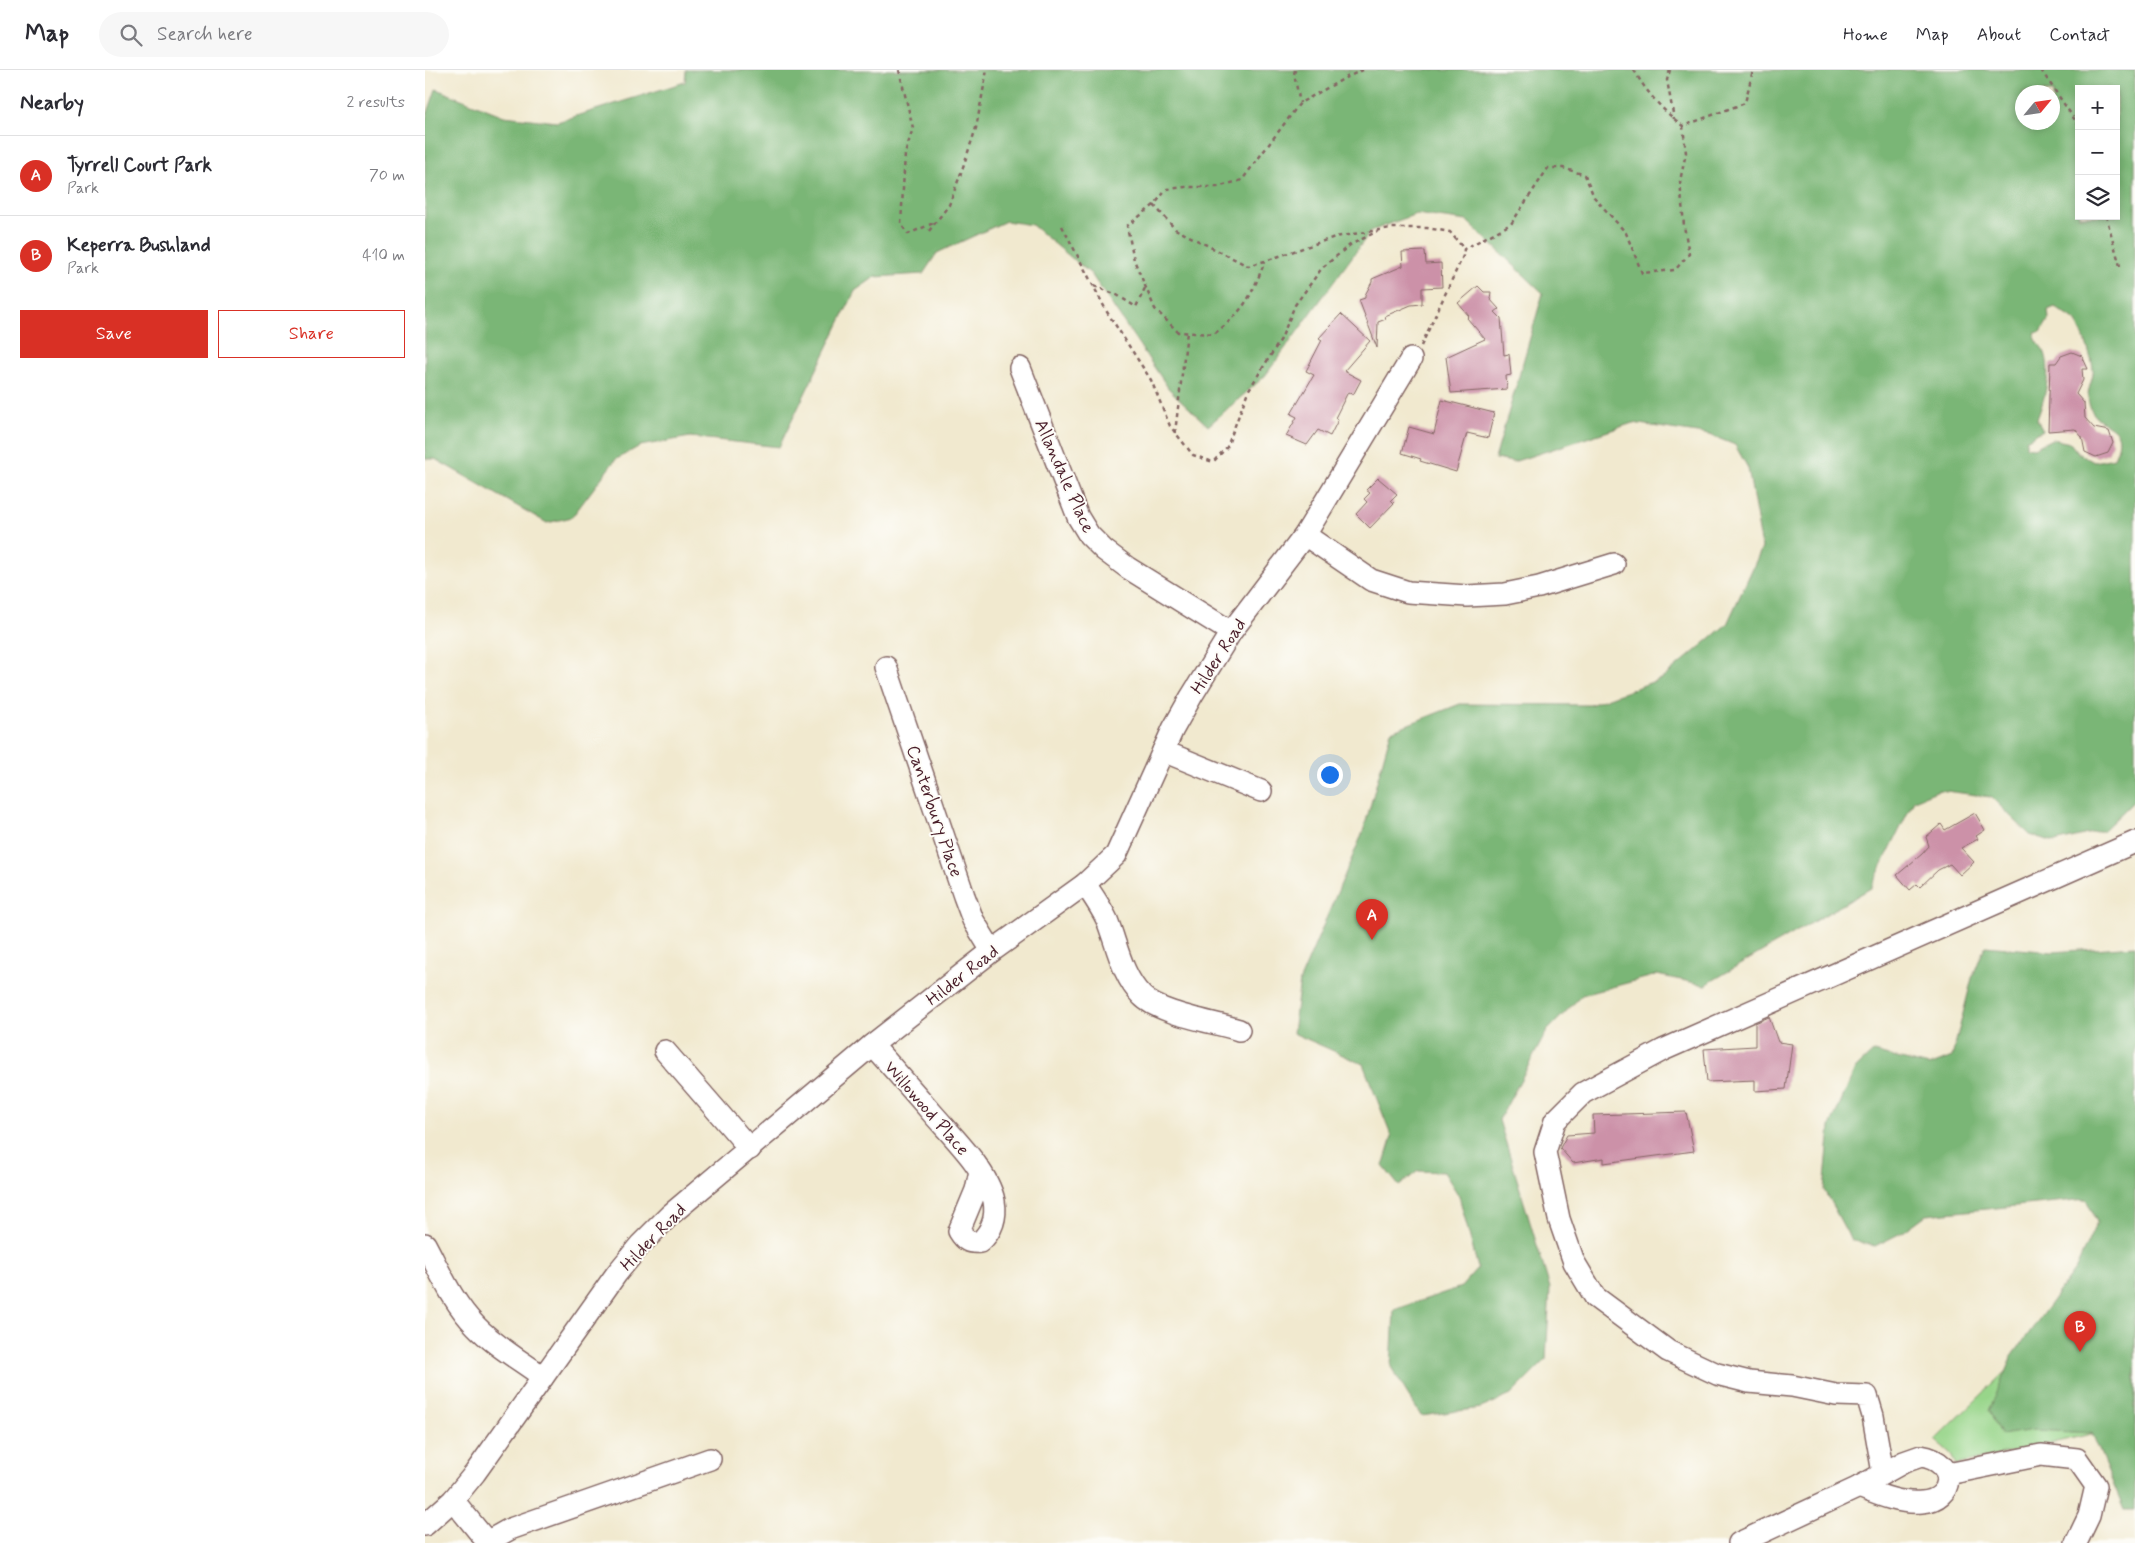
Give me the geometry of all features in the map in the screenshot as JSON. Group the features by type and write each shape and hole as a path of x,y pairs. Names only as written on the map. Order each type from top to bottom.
{"street":[{"name":"Hilder Road","path":"425,1526 453,1500 475,1473 583,1319 640,1245 670,1216 872,1045 991,951 1085,884 1116,855 1163,751 1191,697 1231,632 1305,535 1411,359"},
{"name":"Allandale Place","path":"1020,368 1071,500 1089,535 1104,550 1128,568 1231,632"},
{"path":"1305,535 1371,580 1408,592 1467,596 1505,594 1539,587 1614,564"},
{"name":"Canterbury Place","path":"886,668 970,912 991,951"},
{"path":"1163,751 1261,791"},
{"path":"1883,1473 1873,1416 1867,1396 1836,1395 1792,1386 1749,1382 1717,1374 1668,1351 1595,1297 1574,1262 1559,1219 1545,1152 1555,1121 1583,1093 1663,1050 2135,842"},
{"path":"1085,884 1106,920 1122,965 1142,997 1173,1011 1239,1030"},
{"name":"Willowood Place","path":"872,1045 980,1171"},
{"path":"665,1051 750,1149"},
{"path":"425,1244 446,1285 475,1325 494,1343 543,1377"},
{"path":"1948,1474 2041,1455 2077,1459 2096,1486 2089,1516 2076,1543"},
{"path":"1739,1543 1859,1487 1904,1462 1921,1456 1933,1458 1943,1465 1948,1474 1943,1492 1924,1502 1893,1500 1859,1487"},
{"path":"453,1500 488,1542 510,1529 710,1459"}],"path":[{"path":"899,70 913,128 905,154 901,224 907,234 936,222"},
{"path":"929,231 949,205 961,173 976,128 987,70"},
{"path":"1295,70 1299,103"},
{"path":"1265,262 1249,300 1230,322 1214,334 1179,332 1155,309 1134,260 1127,226 1154,204 1167,189 1217,186 1242,180 1299,103 1363,70"},
{"path":"1464,249 1511,224 1548,168 1563,168 1585,175 1594,197 1626,233 1642,273 1675,270 1689,254 1684,226 1680,181 1686,153 1683,126 1642,86 1633,70"},
{"path":"1670,70 1667,80 1674,119"},
{"path":"1683,126 1745,103 1753,70"},
{"path":"2041,70 2075,120"},
{"path":"1154,204 1175,229 1248,266 1265,262 1335,237 1381,230 1427,228 1450,232 1464,249 1463,256 1423,344 1411,359"},
{"path":"2107,220 2120,266"},
{"path":"1062,226 1107,312 1151,380 1170,426 1193,455 1213,462 1227,447 1248,391 1281,339 1295,305 1322,268 1350,245 1381,230"},
{"path":"1093,286 1117,295 1136,307 1145,288"},
{"path":"1175,433 1187,332"}],"green space":[{"path":"686,70 2135,70 2135,800 2104,830 2055,842 2030,835 1991,797 1939,790 1914,800 1871,888 1705,985 1657,975 1582,995 1547,1031 1499,1120 1550,1288 1546,1360 1511,1395 1481,1408 1421,1416 1391,1367 1394,1310 1461,1287 1478,1268 1459,1196 1444,1172 1418,1171 1399,1186 1383,1166 1392,1137 1363,1064 1293,1033 1300,980 1363,832 1391,731 1460,704 1590,705 1663,678 1727,624 1762,548 1748,468 1735,445 1710,435 1633,423 1513,462 1495,459 1543,293 1467,221 1416,214 1371,231 1265,376 1208,426 1169,389 1091,274 1032,225 1006,221 937,253 923,274 875,277 855,291 779,447 690,437 640,446 615,460 572,517 547,523 435,459 425,459 425,121 436,89 504,116 557,122 685,82","holes":["2055,307 2074,320 2084,337 2093,369 2088,394 2090,407 2094,415 2112,428 2119,438 2114,458 2094,462 2078,453 2070,443 2052,439 2034,448 2026,447 2026,440 2043,430 2037,419 2046,386 2048,369 2045,353 2037,342 2034,333 2041,332 2049,319 2048,310"]},
{"path":"1985,946 2053,952 2135,946 2135,1510 2124,1510 2092,1433 2034,1430 2001,1435 1989,1411 2011,1358 2076,1268 2097,1222 2086,1199 1926,1215 1903,1232 1875,1246 1851,1240 1824,1190 1830,1127 1855,1069 1873,1052 1929,1066 1952,1057 1972,978"},
{"path":"2135,1245 2135,1424 1956,1465 1950,1453 1935,1440"}],"building":[{"path":"1425,251 1426,264 1441,263 1442,287 1422,288 1422,304 1411,305 1385,316 1386,319 1378,322 1377,348 1359,300 1365,298 1372,279 1403,266 1402,252"},
{"path":"1478,286 1484,292 1491,292 1490,299 1499,309 1495,312 1501,318 1504,355 1509,354 1511,375 1506,376 1507,389 1451,393 1446,357 1485,339 1467,318 1469,316 1458,303"},
{"path":"1341,314 1370,341 1344,371 1361,380 1353,395 1348,392 1335,418 1338,420 1330,436 1318,430 1307,445 1286,436 1297,417 1291,414 1314,375 1306,371 1322,340 1319,338"},
{"path":"2072,352 2082,356 2088,369 2082,369 2083,380 2076,394 2084,403 2085,418 2094,428 2109,431 2113,443 2108,453 2096,457 2085,452 2082,437 2075,429 2048,431 2050,363 2056,363 2061,356"},
{"path":"1442,400 1494,413 1488,438 1467,433 1456,472 1420,461 1421,459 1402,453 1409,427 1434,434"},
{"path":"1378,478 1397,494 1391,500 1394,503 1370,528 1356,514 1367,502 1364,499 1370,493 1366,490"},
{"path":"1975,813 1985,830 1976,836 1978,839 1961,848 1974,862 1960,875 1950,864 1938,870 1920,887 1917,884 1910,890 1897,875 1929,846 1926,837 1941,824 1945,830"},
{"path":"1769,1017 1778,1042 1792,1044 1786,1089 1755,1091 1755,1080 1707,1082 1704,1049 1755,1046 1755,1023"},
{"path":"1686,1112 1694,1151 1604,1163 1604,1158 1573,1163 1560,1148 1567,1135 1594,1133 1593,1115"}],"place":[{"name":"Tyrrell Court Park","path":"1372,940"},
{"name":"Keperra Bushland","path":"2080,1352"}]}
